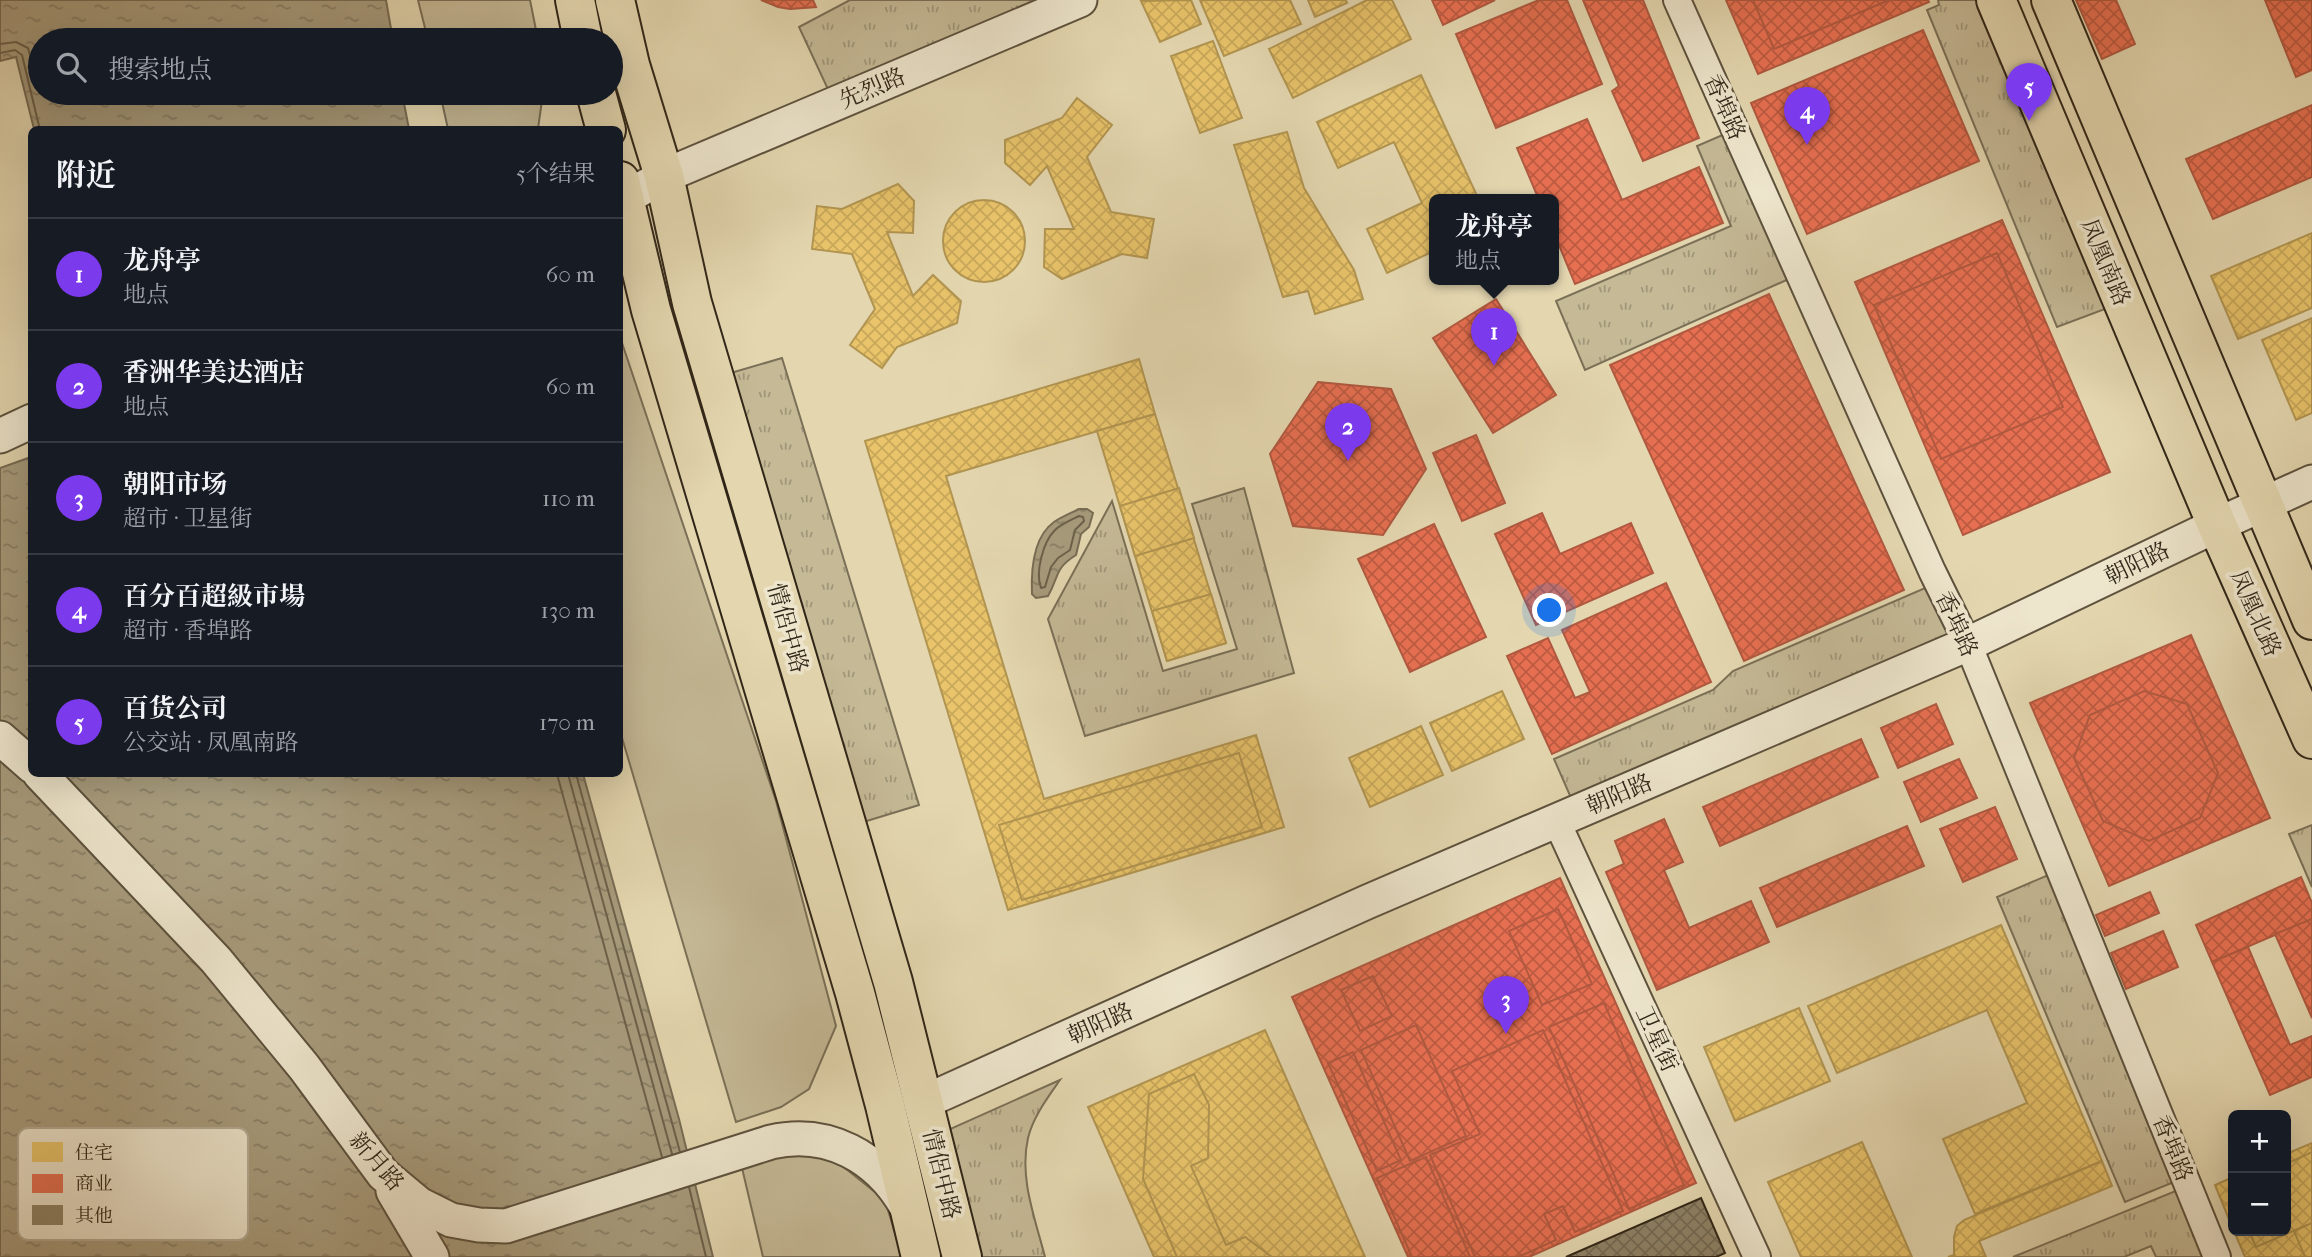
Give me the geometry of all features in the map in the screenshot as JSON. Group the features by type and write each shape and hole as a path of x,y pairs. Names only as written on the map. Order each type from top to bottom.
{"main road":[{"path":"575,0 581,28"},
{"name":"情侶中路","path":"615,0 621,28"},
{"name":"凤凰南路","path":"1996,0 2217,525"},
{"path":"2051,0 2312,620"},
{"name":"情侶中路","path":"623,35 664,176 692,303 889,969 962,1257"},
{"path":"599,105 605,126"},
{"name":"情侶中路","path":"623,197 651,310 855,993 921,1257"},
{"name":"凤凰北路","path":"2217,525 2312,739"}],"street":[{"name":"先烈路","path":"664,176 1080,0"},
{"name":"香埠路","path":"1677,0 1932,571 1968,644 2217,1257"},
{"path":"584,126 587,105"},
{"path":"623,188 664,176"},
{"path":"623,277 651,310"},
{"path":"0,436 28,423"},
{"path":"0,460 28,448"},
{"name":"朝阳路","path":"924,1102 1367,902 1968,644 2312,482"},
{"path":"0,738 28,762"},
{"name":"新月路","path":"43,777 216,960 304,1067 383,1174 419,1204 451,1220 506,1226 782,1139 805,1138 827,1141 852,1151 878,1168 910,1212"},
{"name":"卫星街","path":"1557,821 1757,1257"},
{"path":"383,1174 432,1257"}],"green space":[{"path":"418,0 530,0 536,28 425,28"},
{"path":"850,0 1063,0 832,98 799,27"},
{"path":"1938,0 1985,0 2113,306 2057,327 1927,10 1939,5"},
{"path":"443,105 541,105 538,126 447,126"},
{"path":"1727,133 1791,278 1585,370 1556,301 1731,226 1697,146"},
{"path":"623,346 776,801 836,1026 809,1089 781,1107 736,1122 623,741"},
{"path":"782,358 919,805 857,824 724,375"},
{"path":"1244,488 1294,673 1085,736 1048,619 1112,501 1163,671 1237,649 1192,504"},
{"path":"1932,585 1959,639 1575,807 1554,759 1713,690 1733,671"},
{"path":"2312,825 2312,887 2289,834"},
{"path":"2053,873 2179,1180 2125,1202 1997,897"},
{"path":"1060,1080 1033,1122 1026,1153 1029,1198 1045,1257 969,1257 939,1134"},
{"path":"816,1145 885,1200 902,1257 763,1257 742,1168"},
{"path":"2183,1188 2211,1257 2156,1257 2151,1246 2124,1257 2013,1257"}],"water":[{"path":"0,0 386,0 391,28 28,28 28,105 16,57 0,61"},
{"path":"28,105 404,105 408,126 33,126"},
{"path":"28,458 28,777 584,777 679,1119 713,1257 0,1257 0,468"},
{"path":"1079,509 1087,509 1093,513 1089,527 1081,534 1076,555 1061,569 1048,596 1036,598 1032,594 1032,575 1042,536 1054,522"}],"building: 住宅":[{"path":"1191,0 1201,24 1160,42 1141,1"},
{"path":"1200,0 1290,0 1301,24 1224,56"},
{"path":"1308,0 1346,0 1347,3 1315,17"},
{"path":"1367,0 1392,0 1411,39 1293,98 1269,49"},
{"path":"1213,41 1242,118 1200,133 1171,56"},
{"path":"1421,75 1476,194 1429,194 1429,253 1387,273 1367,229 1422,203 1394,142 1338,168 1317,122"},
{"path":"1077,98 1112,125 1087,157 1111,212 1154,219 1147,258 1122,254 1062,279 1044,267 1045,229 1074,229 1047,166 1030,185 1005,163 1005,140 1062,118"},
{"path":"1287,132 1304,188 1354,270 1363,299 1315,314 1308,291 1283,297 1234,145"},
{"path":"898,184 914,201 913,233 887,232 913,296 933,275 961,301 957,323 897,347 882,368 850,345 875,309 852,254 812,249 817,206 842,209"},
{"path":"976,200 992,200 1007,207 1018,218 1025,233 1022,257 1013,270 992,282 976,282 961,275 950,264 943,249 943,233 950,218 961,207"},
{"path":"2312,233 2312,308 2238,339 2211,276"},
{"path":"2312,318 2312,413 2296,420 2262,340"},
{"path":"1139,359 1155,414 946,476 1044,799 1256,735 1284,827 1008,910 865,441"},
{"path":"1155,414 1226,643 1167,661 1097,431"},
{"path":"1179,488 1194,538 1135,556 1120,506"},
{"path":"1211,594 1226,643 1167,661 1152,611"},
{"path":"1502,691 1524,739 1452,771 1430,723"},
{"path":"1421,726 1443,775 1370,807 1349,758"},
{"path":"1239,753 1262,827 1022,900 999,825"},
{"path":"2001,925 2102,1161 1975,1214 1943,1139 2027,1103 1987,1010 1837,1073 1808,1006"},
{"path":"1799,1008 1830,1081 1735,1121 1704,1047"},
{"path":"1265,1030 1365,1257 1154,1257 1088,1107"},
{"path":"1194,1074 1209,1105 1208,1158 1191,1166 1226,1245 1245,1237 1272,1257 1177,1257 1143,1179 1149,1094"},
{"path":"1862,1142 1912,1257 1801,1257 1768,1182"},
{"path":"2312,1143 2312,1257 2245,1257 2236,1236 2291,1236 2291,1152"},
{"path":"2312,1152 2312,1223 2291,1232 2291,1173 2291,1162"},
{"path":"2102,1161 2112,1186 1979,1241 1986,1257 1948,1257 1954,1255 1957,1226 1964,1220"},
{"path":"2228,1179 2228,1217 2215,1185"},
{"path":"2312,1223 2312,1257 2305,1257 2294,1231"},
{"path":"2251,1236 2282,1236 2256,1247"}],"building: 商业":[{"path":"761,0 813,0 816,7 790,9"},
{"path":"1432,0 1495,0 1443,25"},
{"path":"1539,0 1567,0 1602,84 1496,128 1456,34"},
{"path":"1583,0 1643,0 1699,138 1643,161 1612,91 1619,86"},
{"path":"1726,0 1928,0 1929,2 1758,74"},
{"path":"1753,0 1889,0 1774,49"},
{"path":"2076,0 2116,0 2135,44 2102,59"},
{"path":"2265,0 2312,0 2312,70 2296,77"},
{"path":"1923,30 1979,161 1807,234 1751,103"},
{"path":"2312,105 2312,177 2213,219 2186,159"},
{"path":"1587,119 1622,200 1699,167 1723,223 1575,284 1559,245 1559,194 1536,194 1517,148"},
{"path":"2002,220 2110,472 1963,535 1855,282"},
{"path":"1997,253 2063,407 1941,459 1874,305"},
{"path":"1769,294 1904,590 1744,661 1610,365"},
{"path":"1496,299 1556,395 1493,433 1433,338"},
{"path":"1318,382 1391,389 1426,469 1383,535 1293,526 1270,454"},
{"path":"1476,435 1505,503 1462,521 1433,453"},
{"path":"1542,513 1560,554 1631,523 1653,573 1536,625 1495,534"},
{"path":"1434,524 1486,637 1410,672 1358,559"},
{"path":"1666,583 1711,682 1552,754 1507,656 1548,638 1575,698 1590,692 1562,630"},
{"path":"2191,635 2270,818 2109,886 2030,703"},
{"path":"2144,691 2187,704 2218,773 2200,818 2149,841 2103,821 2074,758 2090,715"},
{"path":"1936,704 1953,744 1898,768 1881,728"},
{"path":"1861,739 1878,777 1720,846 1703,807"},
{"path":"1959,759 1977,798 1921,822 1904,782"},
{"path":"1995,807 2017,859 1963,882 1940,829"},
{"path":"1664,819 1683,862 1664,870 1689,928 1751,901 1769,942 1657,990 1606,872 1624,864 1615,841"},
{"path":"1907,826 1924,866 1777,927 1760,888"},
{"path":"2301,877 2312,903 2312,919 2212,962 2196,925"},
{"path":"1560,878 1696,1183 1529,1257 1408,1257 1292,997"},
{"path":"2150,892 2159,913 2105,936 2096,915"},
{"path":"1558,909 1592,984 1542,1005 1509,931"},
{"path":"2312,919 2312,1018 2275,934"},
{"path":"2163,931 2178,967 2126,989 2111,953"},
{"path":"2248,947 2290,1045 2312,1036 2312,1077 2270,1095 2212,962"},
{"path":"1373,976 1392,1016 1360,1031 1341,990"},
{"path":"1604,1003 1684,1185 1629,1209 1549,1027"},
{"path":"1416,1025 1466,1136 1410,1161 1361,1050"},
{"path":"1543,1030 1623,1211 1575,1232 1563,1206 1544,1214 1556,1240 1518,1257 1475,1257 1430,1155 1480,1134 1452,1071"},
{"path":"1353,1052 1401,1160 1377,1171 1328,1063"},
{"path":"1426,1157 1470,1257 1412,1257 1377,1178"}],"building: 其他":[{"path":"1701,1198 1725,1253 1716,1257 1566,1257"}],"place":[{"name":"百货公司","path":"2029,121"},
{"name":"百分百超級市場","path":"1807,145"},
{"name":"龙舟亭","path":"1494,366"},
{"name":"香洲华美达酒店","path":"1348,461"},
{"name":"朝阳市场","path":"1506,1034"}]}
